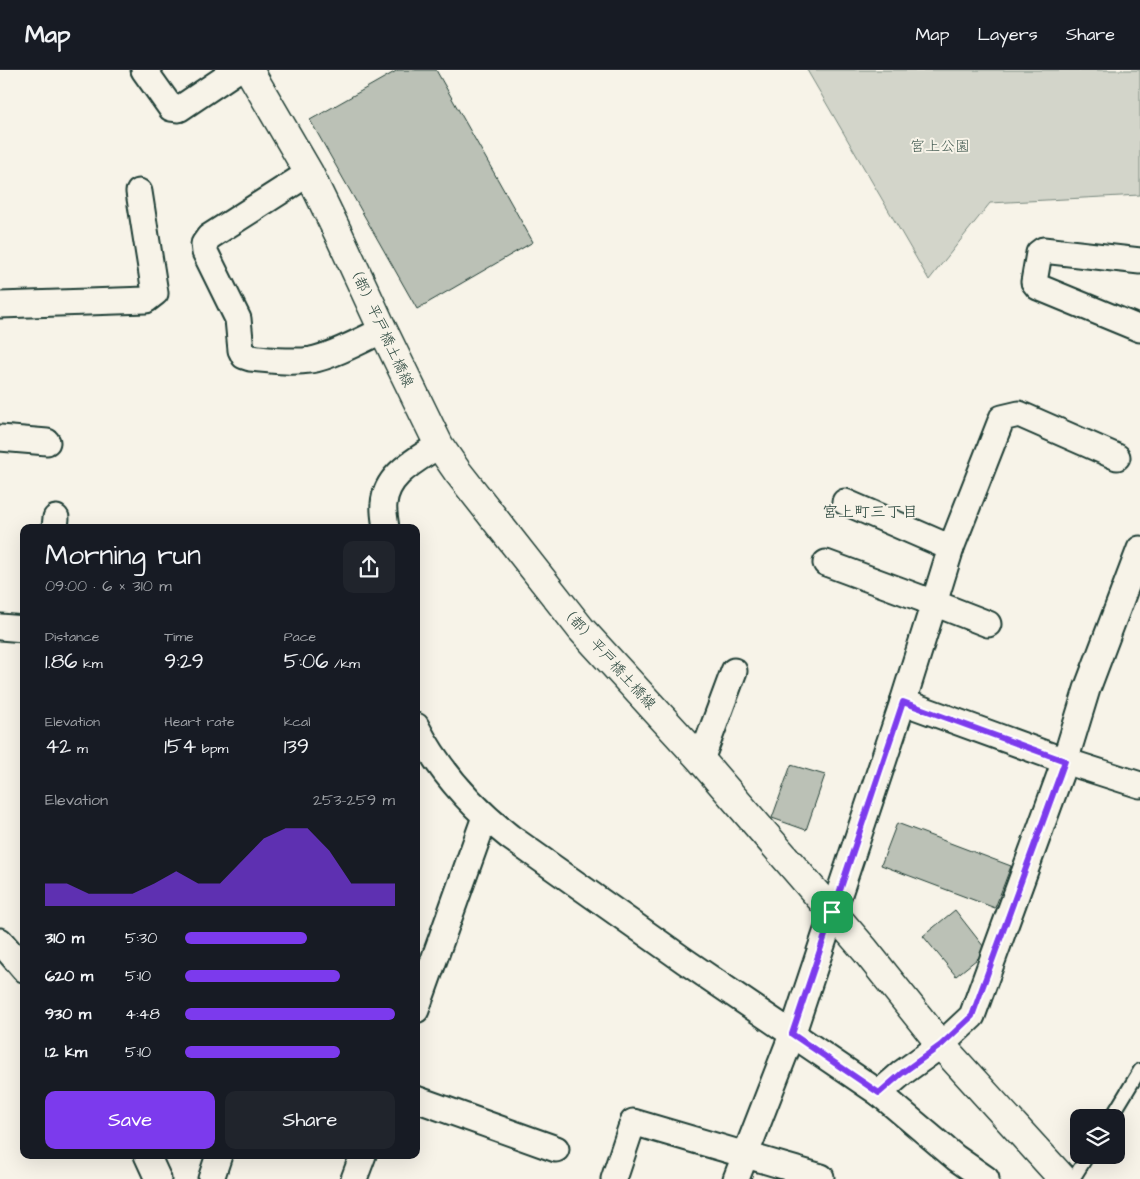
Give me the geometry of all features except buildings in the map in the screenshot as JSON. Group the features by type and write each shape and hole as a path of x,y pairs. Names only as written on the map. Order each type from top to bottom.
{"street":[{"path":"144,70 171,108 179,109 237,70"},
{"name":"（都）平戸橋土橋線","path":"249,70 309,172 340,235 382,330 439,445 457,471 581,629 701,760 865,950 941,1045 1063,1179"},
{"path":"309,172 209,237 204,244 205,252 238,318 241,350 244,356 250,358 296,361 314,360 382,330"},
{"path":"0,305 146,300 155,292 139,192"},
{"path":"1140,261 1043,250 1039,253 1034,282 1038,287 1140,328"},
{"path":"736,1179 792,1034 903,702 951,548 1002,418 1019,414 1117,457"},
{"path":"0,438 47,442"},
{"path":"386,524 384,503 390,483 402,470 439,445"},
{"path":"845,502 951,548"},
{"path":"879,1093 902,1073 941,1045 972,1016 1065,761 1087,688 1140,549"},
{"path":"826,563 988,624"},
{"path":"0,627 20,628"},
{"path":"701,760 734,671"},
{"path":"903,702 1065,761 1140,785"},
{"path":"420,732 444,770 485,817 792,1034 879,1093 956,1158 986,1179"},
{"path":"420,999 485,817"},
{"path":"0,941 20,964"},
{"path":"420,1100 556,1149"},
{"path":"614,1179 633,1122 821,1177"},
{"path":"149,1159 158,1179"},
{"path":"211,1179 218,1159"},
{"path":"354,1179 362,1159"}],"lane":[{"path":"1116,1109 1140,1070"},
{"path":"1073,1179 1082,1164"}],"green space":[{"name":"宮上公園","path":"807,70 1140,70 1140,195 990,203 929,280"}],"district":[{"name":"宮上町三丁目","path":"870,511"}],"route":[{"path":"903,702 1065,761 972,1016 941,1045 902,1073 879,1093 792,1034 832,912 903,702"}]}
